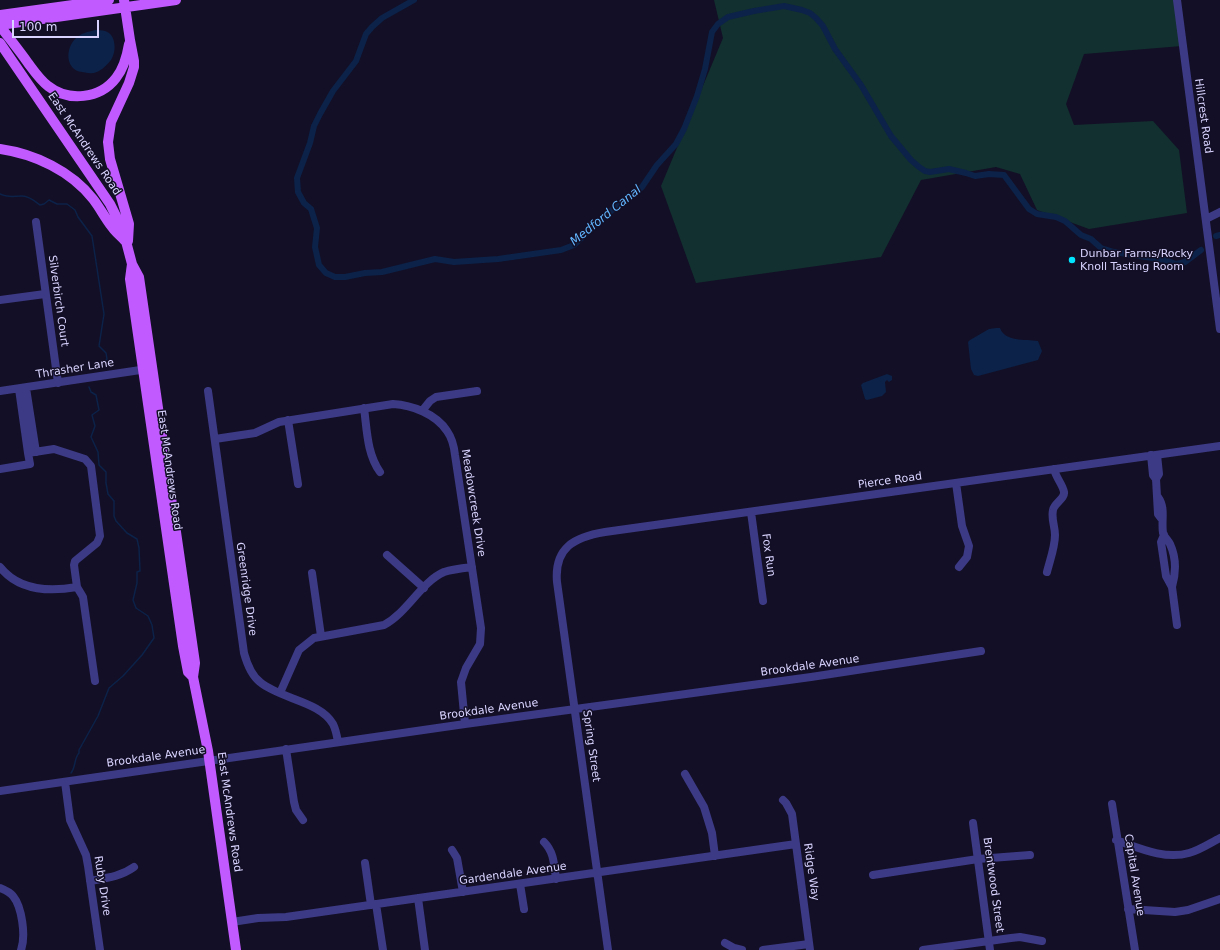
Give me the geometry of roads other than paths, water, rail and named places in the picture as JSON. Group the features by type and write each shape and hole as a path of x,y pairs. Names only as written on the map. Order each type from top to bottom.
{"main road":[{"path":"0,15 109,0"},
{"path":"130,40 124,66 115,80 109,86 97,93 76,97 60,93 47,85 0,25 125,4 176,0"},
{"path":"125,4 134,66 129,83 111,122 108,142 110,159 130,224 128,243"},
{"name":"East McAndrews Road","path":"0,44 103,193 117,217 128,243 132,264 130,279 148,369 195,663 193,677 210,761 236,950"},
{"path":"0,149 23,153 36,158 69,176 92,197 112,228 128,243"}],"street":[{"name":"Hillcrest Road","path":"1177,0 1220,329"},
{"path":"1206,219 1220,212"},
{"name":"Silverbirch Court","path":"36,222 58,383"},
{"path":"0,300 45,294"},
{"name":"Thrasher Lane","path":"0,391 148,369"},
{"path":"0,469 30,464 32,452 23,388"},
{"name":"Greenridge Drive","path":"208,391 244,653 252,673 259,682 268,688 323,712 334,725 338,742"},
{"path":"422,411 430,401 436,397 477,391"},
{"name":"Meadowcreek Drive","path":"215,439 255,433 274,424 288,420 393,404 400,404 422,411 442,424 453,442 481,628 480,644 466,668 461,682 465,724"},
{"path":"364,408 370,452 380,472"},
{"path":"288,420 298,484"},
{"name":"Pierce Road","path":"566,548 580,538 597,533 1220,446"},
{"path":"32,452 54,449 85,459 91,466 100,536 97,543 75,562 74,565 77,587 83,597 95,681"},
{"path":"1154,455 1159,474 1156,479 1158,497 1162,502 1164,515 1161,518 1164,535 1161,542 1166,576 1172,587 1177,625"},
{"path":"1047,572 1055,534 1052,517 1053,508 1064,495 1064,491 1055,475 1054,469"},
{"path":"956,483 962,526 969,546 967,557 959,567"},
{"name":"Fox Run","path":"751,512 763,601"},
{"name":"Spring Street","path":"566,548 558,560 556,574 608,950"},
{"path":"387,555 424,588"},
{"path":"0,567 3,572 17,582 38,589 60,590 77,587"},
{"path":"280,693 299,650 307,642 321,636 384,625 401,613 424,588 438,576 445,572 472,567"},
{"path":"312,573 321,636"},
{"name":"Brookdale Avenue","path":"0,791 286,749 811,677 981,651"},
{"path":"286,749 294,802 296,810 303,820"},
{"path":"684,774 704,807 712,833 715,856"},
{"name":"Ruby Drive","path":"65,782 70,820 86,855 100,950"},
{"name":"Ridge Way","path":"783,800 792,814 810,947"},
{"name":"Capital Avenue","path":"1112,804 1116,840 1135,950"},
{"name":"Brentwood Street","path":"973,823 990,950"},
{"path":"1116,840 1152,852 1175,855 1191,853 1220,838"},
{"path":"544,842 550,848 552,854 556,879"},
{"name":"Gardendale Avenue","path":"232,922 258,918 286,917 374,905 796,844"},
{"path":"452,850 457,858 463,892"},
{"path":"873,875 978,860 1030,855"},
{"path":"365,862 383,950"},
{"path":"90,881 116,876 134,867"},
{"path":"520,884 524,909"},
{"path":"0,888 12,895 19,905 24,939 21,950"},
{"path":"418,898 425,950"},
{"path":"1128,909 1175,912 1188,910 1220,899"},
{"path":"923,950 1020,937 1042,941"},
{"path":"725,943 742,950"},
{"path":"763,950 810,947"}],"water":[{"path":"95,30 101,30 109,33 113,39 115,48 113,56 107,65 97,72 90,73 76,70 72,67 68,58 72,42 78,36"},
{"path":"1000,328 1006,336 1011,338 1038,341 1042,351 1038,360 978,376 974,375 971,369 968,342 989,329"},
{"path":"887,374 892,376 892,380 889,382 887,380 885,382 886,392 882,396 867,400 865,399 861,385"}],"waterway":[{"name":"Medford Canal","path":"414,0 382,18 366,34 356,61 333,91 314,126 310,143 297,178 298,192 304,203 311,209 317,228 315,247 319,265 326,273 335,277 382,272 435,259 454,262 498,259 561,250 574,245 607,214 642,187 657,165 676,144 684,129 697,96 705,69 712,32 718,24 728,17 784,6 810,13 823,26 835,49 861,85 891,136 911,160 925,171 930,172 949,169 975,176 989,174 1004,175 1029,209 1037,214 1056,217 1065,221 1081,235 1091,239 1101,248 1114,252 1165,260 1176,264 1185,262 1201,250"},
{"path":"0,194 27,197 40,205 49,200 57,204 67,204 75,210 78,217 92,236 104,314 99,346 106,353 107,359 99,368"},
{"name":"Medford Canal","path":"1216,236 1220,235"},
{"path":"71,773 79,750 98,716 109,688 123,676 142,655 154,638 152,625 148,616 136,608 133,600 137,583 137,572 140,571 139,548 137,539 127,533 116,521 114,516 114,501 108,494 106,472 99,465 98,452 91,437 95,426 92,415 99,410 96,395 91,392 89,387"}],"place":[{"name":"Dunbar Farms/Rocky Knoll Tasting Room","path":"1072,260"}]}
